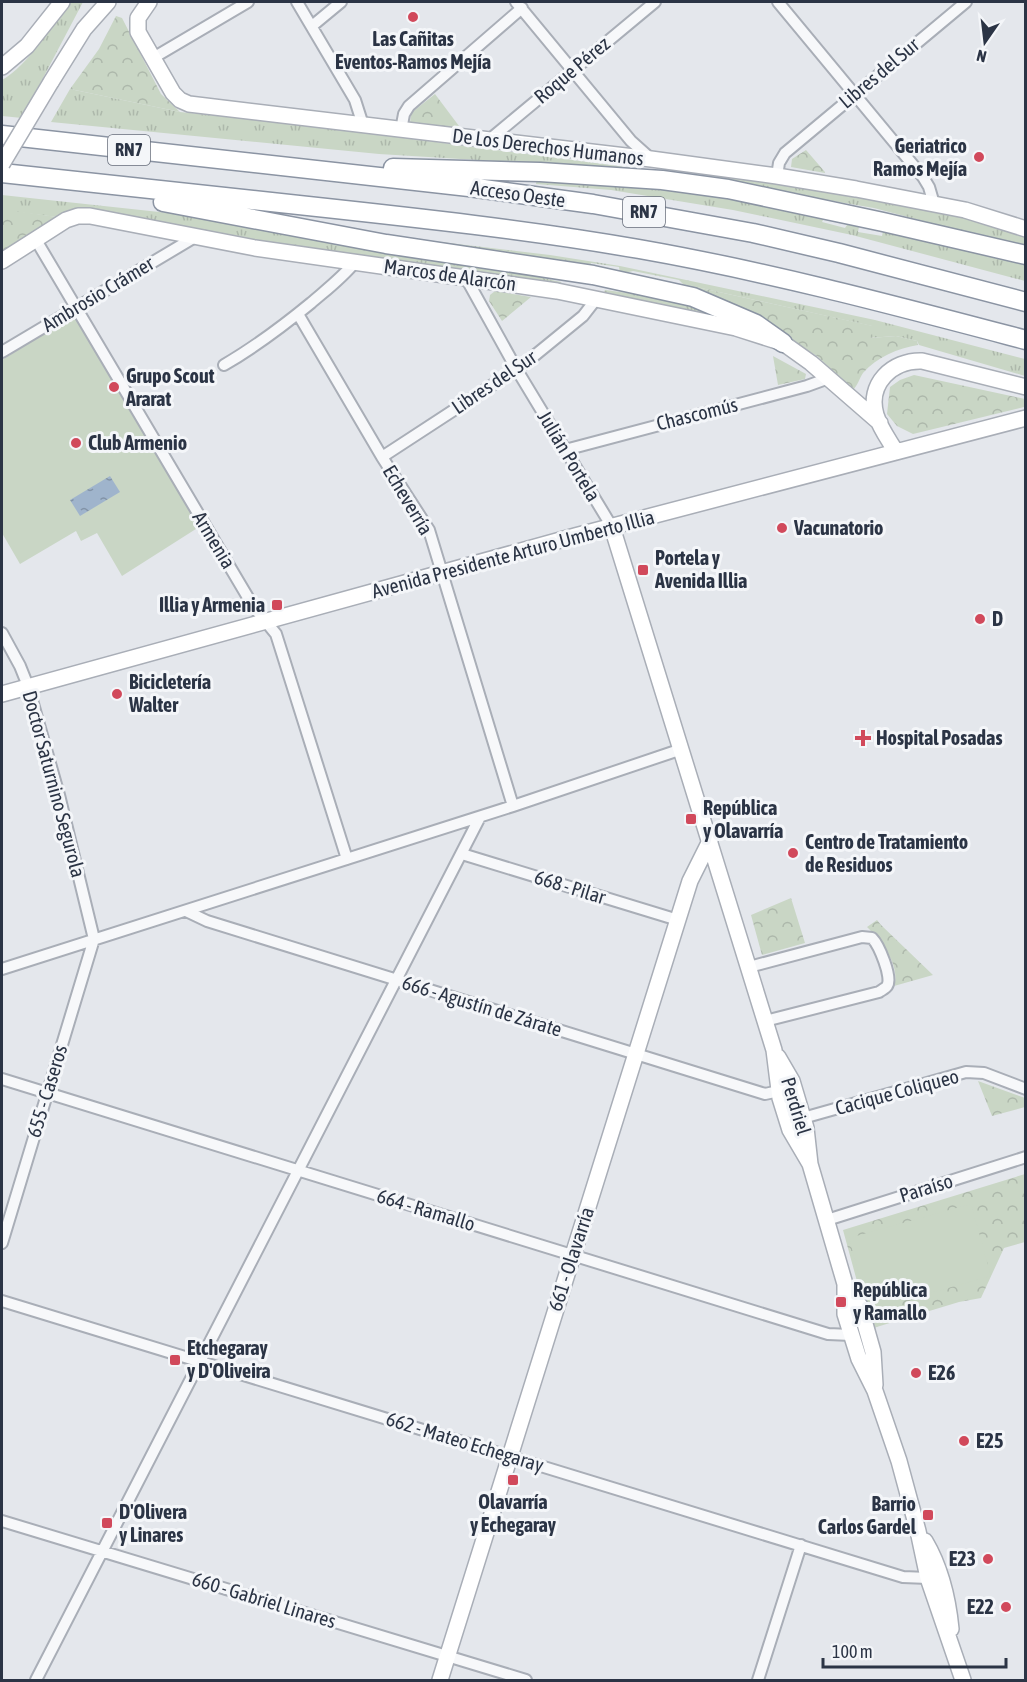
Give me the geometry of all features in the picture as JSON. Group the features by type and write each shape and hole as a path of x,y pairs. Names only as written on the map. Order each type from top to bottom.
{"highway":[{"name":"Acceso Oeste","path":"2,135 468,187 679,218 839,253 1026,302"},
{"path":"256,164 540,172 662,180 739,192 1026,255"},
{"name":"Acceso Oeste","path":"2,173 422,219 627,247 838,290 1026,340"},
{"path":"24,176 386,244 604,277 693,297 756,324 783,343"}],"street":[{"path":"2,67 27,46 62,2"},
{"path":"84,29 95,2"},
{"path":"2,164 84,29 108,2"},
{"name":"De Los Derechos Humanos","path":"149,2 142,9 136,26 173,93 180,100 189,104 777,176 965,210 1026,229"},
{"path":"153,58 248,2"},
{"path":"297,2 355,100 363,125"},
{"path":"312,26 341,2"},
{"name":"Roque Pérez","path":"489,140 654,2"},
{"path":"778,2 923,177 934,204"},
{"name":"Libres del Sur","path":"777,176 779,163 785,153 854,93 966,2"},
{"path":"401,130 404,114 409,106 519,5 631,141 651,159"},
{"name":"Marcos de Alarcón","path":"2,261 66,220 78,216 90,216 255,248 597,298 736,328 783,343 829,378 880,423"},
{"name":"Ambrosio Crámer","path":"2,352 195,237"},
{"name":"Armenia","path":"36,240 253,606 276,634 347,859"},
{"path":"224,365 254,348 298,314 340,279 355,262"},
{"name":"Julián Portela","path":"466,278 517,370 612,527 774,1050"},
{"name":"Libres del Sur","path":"382,457 517,370 583,316 597,298"},
{"name":"Echeverría","path":"298,314 382,457 429,530 513,806"},
{"name":"Marcos de Alarcón","path":"896,452 880,423 874,401 878,385 888,371 906,362 932,363 1026,387"},
{"name":"Chascomús","path":"565,450 807,386 829,378"},
{"name":"Avenida Presidente Arturo Umberto Illia","path":"2,694 612,527 1026,418"},
{"name":"Doctor Saturnino Segurola","path":"2,633 28,686 59,795 94,939"},
{"path":"2,969 513,806 682,748"},
{"path":"36,1680 480,816"},
{"name":"661 - Olavarría","path":"440,1680 690,881 710,841"},
{"name":"668 - Pilar","path":"462,854 678,920"},
{"name":"666 - Agustín de Zárate","path":"186,911 207,921 765,1094 779,1091"},
{"path":"749,967 862,937 872,938 881,953 889,980 887,987 879,992 765,1022"},
{"name":"655 - Caseros","path":"2,1243 94,939"},
{"path":"774,1050 779,1091 790,1130 810,1164 845,1284 845,1314 851,1335 859,1359 875,1391 899,1461 928,1578 963,1680"},
{"name":"Perdriel","path":"774,1050 792,1081 806,1128 810,1164"},
{"name":"Cacique Coliqueo","path":"803,1118 966,1072 984,1073 1026,1089"},
{"name":"664 - Ramallo","path":"2,1079 828,1334 851,1335"},
{"name":"Paraíso","path":"827,1220 1026,1157"},
{"path":"845,1284 860,1306 873,1352 875,1391"},
{"name":"662 - Mateo Echegaray","path":"2,1301 903,1577 928,1578"},
{"name":"660 - Gabriel Linares","path":"2,1521 526,1680"},
{"path":"918,1531 935,1558 939,1569 949,1610 952,1646"},
{"path":"758,1680 801,1545"}],"green space":[{"path":"70,2 83,2 22,118 2,116 2,80 30,55"},
{"path":"116,16 122,18 161,94 180,112 70,89 99,49"},
{"path":"70,89 180,112 298,124 656,171 379,154 51,122"},
{"path":"435,94 462,130 410,124 411,113"},
{"path":"806,150 825,173 791,167 792,159"},
{"path":"656,171 763,181 968,218 1025,237 1025,248 874,208"},
{"path":"537,174 696,188 824,218 822,222 845,228 851,219 860,221 858,232 882,236 883,231 1025,260 1025,281 852,235 733,210 611,190 536,184"},
{"path":"2,195 187,215 471,262 561,282 562,285 265,242 116,213 71,209 57,217 2,210"},
{"path":"2,209 57,217 2,255"},
{"path":"388,237 550,255 620,266 875,320 1025,359 1025,376 919,345 917,341 896,336 869,338 872,326 683,284 679,280 633,271 620,274 619,267 591,263 590,267"},
{"path":"683,284 873,326 870,338 896,336 917,341 918,345 903,348 875,362 863,373 853,390 817,356 756,320"},
{"path":"605,290 690,304 727,319 604,292"},
{"path":"495,291 531,297 502,321 489,301 490,295"},
{"name":"Club Armenio","path":"75,314 199,527 122,576 97,533 81,541 76,531 20,564 2,533 2,360"},
{"path":"773,356 806,374 805,379 778,385"},
{"path":"914,375 1025,399 1024,407 913,434 897,426 887,414 890,387"},
{"path":"791,898 805,943 762,955 751,915"},
{"path":"877,920 933,975 894,986 895,970 892,962 884,946 867,927"},
{"path":"978,1081 1025,1098 1025,1107 992,1116"},
{"path":"1025,1174 1025,1242 1004,1248 981,1298 959,1302 870,1329 843,1230"},
{"path":"971,1204 991,1276 869,1310 849,1238"}],"water":[{"path":"110,476 120,492 80,516 70,500"}],"place":[{"name":"Las Cañitas Eventos-Ramos Mejía","path":"413,17"},
{"name":"Geriatrico Ramos Mejía","path":"979,157"},
{"name":"Grupo Scout Ararat","path":"114,387"},
{"name":"Club Armenio","path":"76,443"},
{"name":"Vacunatorio","path":"782,528"},
{"name":"Portela y Avenida Illia","path":"643,570"},
{"name":"Illia y Armenia","path":"277,605"},
{"name":"D","path":"980,619"},
{"name":"Bicicletería Walter","path":"117,694"},
{"name":"Hospital Posadas","path":"863,738"},
{"name":"República y Olavarría","path":"691,819"},
{"name":"Centro de Tratamiento de Residuos","path":"793,853"},
{"name":"República y Ramallo","path":"841,1302"},
{"name":"Etchegaray y D'Oliveira","path":"175,1360"},
{"name":"E26","path":"916,1373"},
{"name":"E25","path":"964,1441"},
{"name":"Olavarría y Echegaray","path":"513,1480"},
{"name":"Barrio Carlos Gardel","path":"928,1515"},
{"name":"D'Olivera y Linares","path":"107,1523"},
{"name":"E23","path":"988,1559"},
{"name":"E22","path":"1006,1607"}]}
